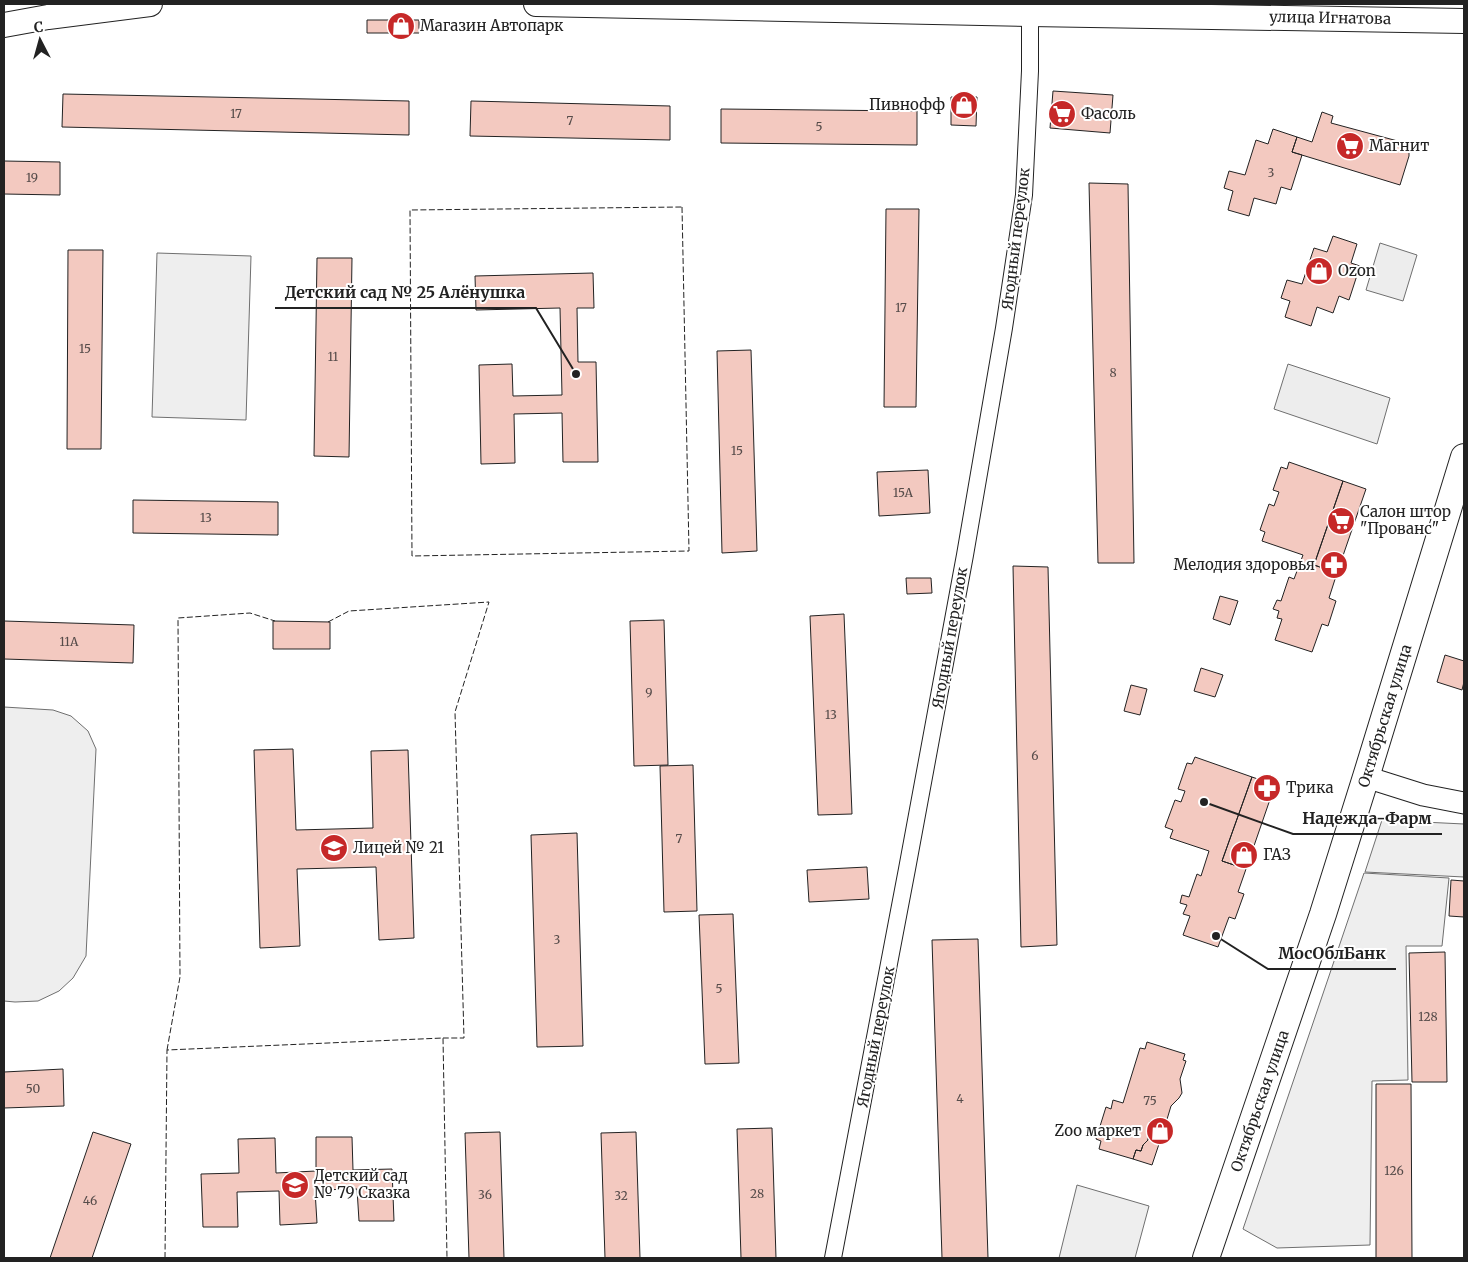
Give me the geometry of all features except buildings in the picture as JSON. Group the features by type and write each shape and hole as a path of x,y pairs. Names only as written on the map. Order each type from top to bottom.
{"main road":[{"path":"4,25 48,17 150,4"},
{"name":"улица Игнатова","path":"536,4 1464,20"},
{"name":"Октябрьская улица","path":"1206,1258 1323,914 1464,456"}],"street":[{"name":"Ягодный переулок","path":"833,1258 865,1097 936,712 1004,328 1024,195 1030,71 1030,14"},
{"path":"1366,777 1423,795 1464,803"}],"shaded area":[{"path":"1380,243 1417,255 1403,301 1366,290"},
{"path":"157,253 251,256 246,420 152,417"},
{"path":"1288,364 1390,398 1377,444 1274,409"},
{"path":"4,707 53,710 71,716 88,731 96,749 86,956 73,978 59,991 38,1001 4,1001"},
{"path":"1382,820 1464,824 1464,877 1365,872"},
{"path":"1364,873 1449,878 1442,946 1406,946 1408,1080 1372,1081 1370,1245 1277,1248 1243,1229"},
{"path":"1077,1185 1149,1206 1135,1258 1059,1258"}],"fence":[{"path":"682,207 689,551 412,556 410,210 682,207"},
{"path":"328,622 349,611 489,602 455,712 464,1038 443,1038"},
{"path":"167,1050 180,977 178,618 250,613 275,621"},
{"path":"165,1258 167,1050 443,1038 447,1258"}],"place":[{"name":"Магазин Автопарк","path":"401,26"},
{"name":"Пивнофф","path":"964,105"},
{"name":"Фасоль","path":"1062,114"},
{"name":"Магнит","path":"1350,146"},
{"name":"Ozon","path":"1319,271"},
{"name":"Детский сад № 25 Алёнушка","path":"576,374"},
{"name":"Салон штор \"Прованс\"","path":"1341,521"},
{"name":"Мелодия здоровья","path":"1334,565"},
{"name":"Трика","path":"1267,788"},
{"name":"Надежда-Фарм","path":"1204,802"},
{"name":"Лицей № 21","path":"334,848"},
{"name":"ГАЗ","path":"1244,855"},
{"name":"МосОблБанк","path":"1216,936"},
{"name":"Zoo маркет","path":"1160,1131"},
{"name":"Детский сад № 79 Сказка","path":"295,1185"}]}
